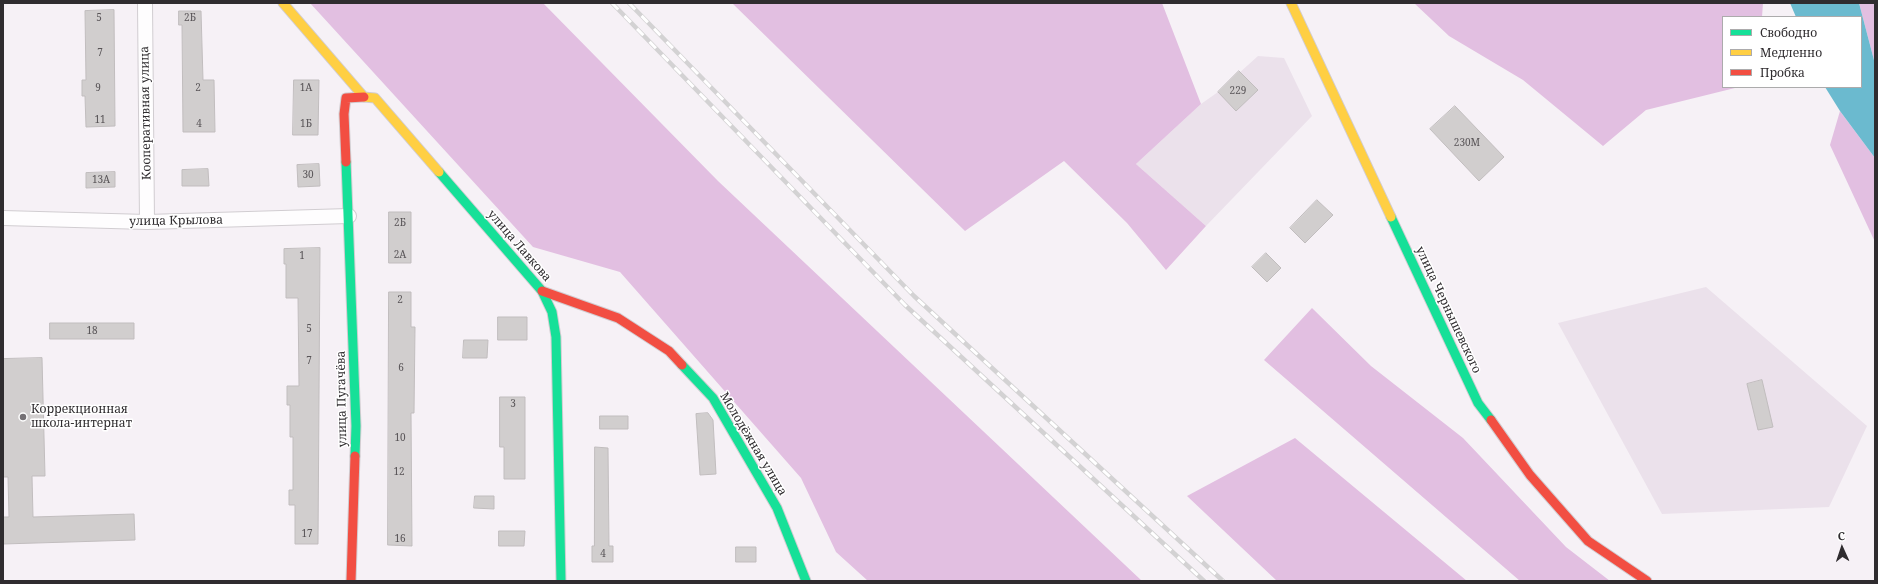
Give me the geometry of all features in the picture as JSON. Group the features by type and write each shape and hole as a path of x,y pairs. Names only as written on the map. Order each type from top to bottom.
{"street":[{"name":"Кооперативная улица","path":"145,3 147,222"},
{"name":"улица Лавкова","path":"283,3 364,98 375,98 542,291 552,312 556,337 561,581"},
{"name":"улица Чернышевского","path":"1291,3 1478,402 1530,475 1588,541 1647,581"},
{"name":"улица Пугачёва","path":"351,581 356,426 344,114 346,98 364,98"},
{"name":"улица Крылова","path":"3,218 147,222 349,216"},
{"name":"Молодёжная улица","path":"542,291 618,318 669,352 713,398 777,508 806,581"}],"shaded area":[{"path":"310,3 543,3 718,181 1142,581 868,581 836,552 801,478 620,272 533,247"},
{"path":"732,3 1162,3 1201,104 1136,164 1206,226 1166,270 1127,223 1064,161 965,231"},
{"path":"1414,3 1763,3 1762,16 1722,16 1722,88 1735,88 1646,110 1603,146 1523,80 1449,36"},
{"path":"1859,3 1875,3 1875,64"},
{"path":"1258,56 1284,58 1312,116 1206,226 1136,164 1201,104 1218,92"},
{"path":"1840,111 1875,158 1875,242 1830,145"},
{"path":"1706,287 1867,426 1829,507 1662,514 1558,323"},
{"path":"1312,308 1371,366 1463,438 1566,547 1610,581 1520,581 1264,360"},
{"path":"1295,438 1467,581 1277,581 1187,496"}],"water":[{"path":"1790,3 1859,3 1875,64 1875,158 1840,111 1826,88 1862,88 1862,16 1796,16"}],"building":[{"path":"114,10 115,126 86,127 85,96 82,96 82,80 86,80 85,11"},
{"path":"179,11 201,11 203,80 214,80 215,132 183,132 182,25 179,25"},
{"path":"1239,71 1258,90 1236,111 1218,92"},
{"path":"294,80 319,80 318,135 293,135"},
{"path":"1455,106 1504,157 1479,181 1430,129"},
{"path":"319,164 320,186 298,187 297,165"},
{"path":"208,169 209,186 182,186 182,170"},
{"path":"115,172 115,187 86,188 86,173"},
{"path":"1317,200 1333,215 1305,243 1290,228"},
{"path":"389,212 411,212 411,263 389,263"},
{"path":"320,248 318,544 295,544 295,505 289,505 289,490 293,490 293,437 290,437 290,405 287,405 287,386 299,386 298,298 286,298 286,264 284,264 284,249"},
{"path":"1266,253 1281,268 1267,282 1252,267"},
{"path":"389,292 411,292 411,327 415,327 414,413 411,413 412,546 388,545"},
{"path":"498,317 527,317 527,340 498,340"},
{"path":"50,323 134,323 134,339 50,339"},
{"path":"464,340 488,340 487,358 463,358"},
{"name":"Коррекционная школа-интернат","path":"42,358 45,476 32,476 33,517 134,514 135,540 3,544 3,517 9,517 8,477 3,477 3,359"},
{"path":"1762,380 1773,427 1758,430 1747,384"},
{"path":"500,397 525,397 525,479 504,479 504,447 500,447"},
{"path":"708,413 713,420 716,474 700,475 696,414"},
{"path":"600,416 628,416 628,429 600,429"},
{"path":"595,447 608,448 609,546 613,546 613,562 592,562 592,546 594,546"},
{"path":"475,496 494,496 494,509 474,508"},
{"path":"499,531 525,531 524,546 499,546"},
{"path":"736,547 756,547 756,562 736,562"}],"railway":[{"path":"612,3 905,305 1204,581"},
{"path":"629,3 914,296 1223,581"}],"traffic: fast":[{"path":"346,162 356,426 355,456"},
{"path":"439,172 542,291 552,312 556,337 561,581"},
{"path":"1391,217 1478,403 1491,420"},
{"path":"682,365 713,398 777,508 806,581"}],"traffic: slow":[{"path":"283,3 364,97 375,98 439,172"},
{"path":"1291,3 1391,217"}],"traffic: jam":[{"path":"346,162 344,114 346,98 364,97"},
{"path":"542,291 618,318 669,351 682,365"},
{"path":"1491,420 1530,475 1588,541 1647,581"},
{"path":"351,581 355,456"}],"place":[{"name":"Коррекционная школа-интернат","path":"23,417"}]}
